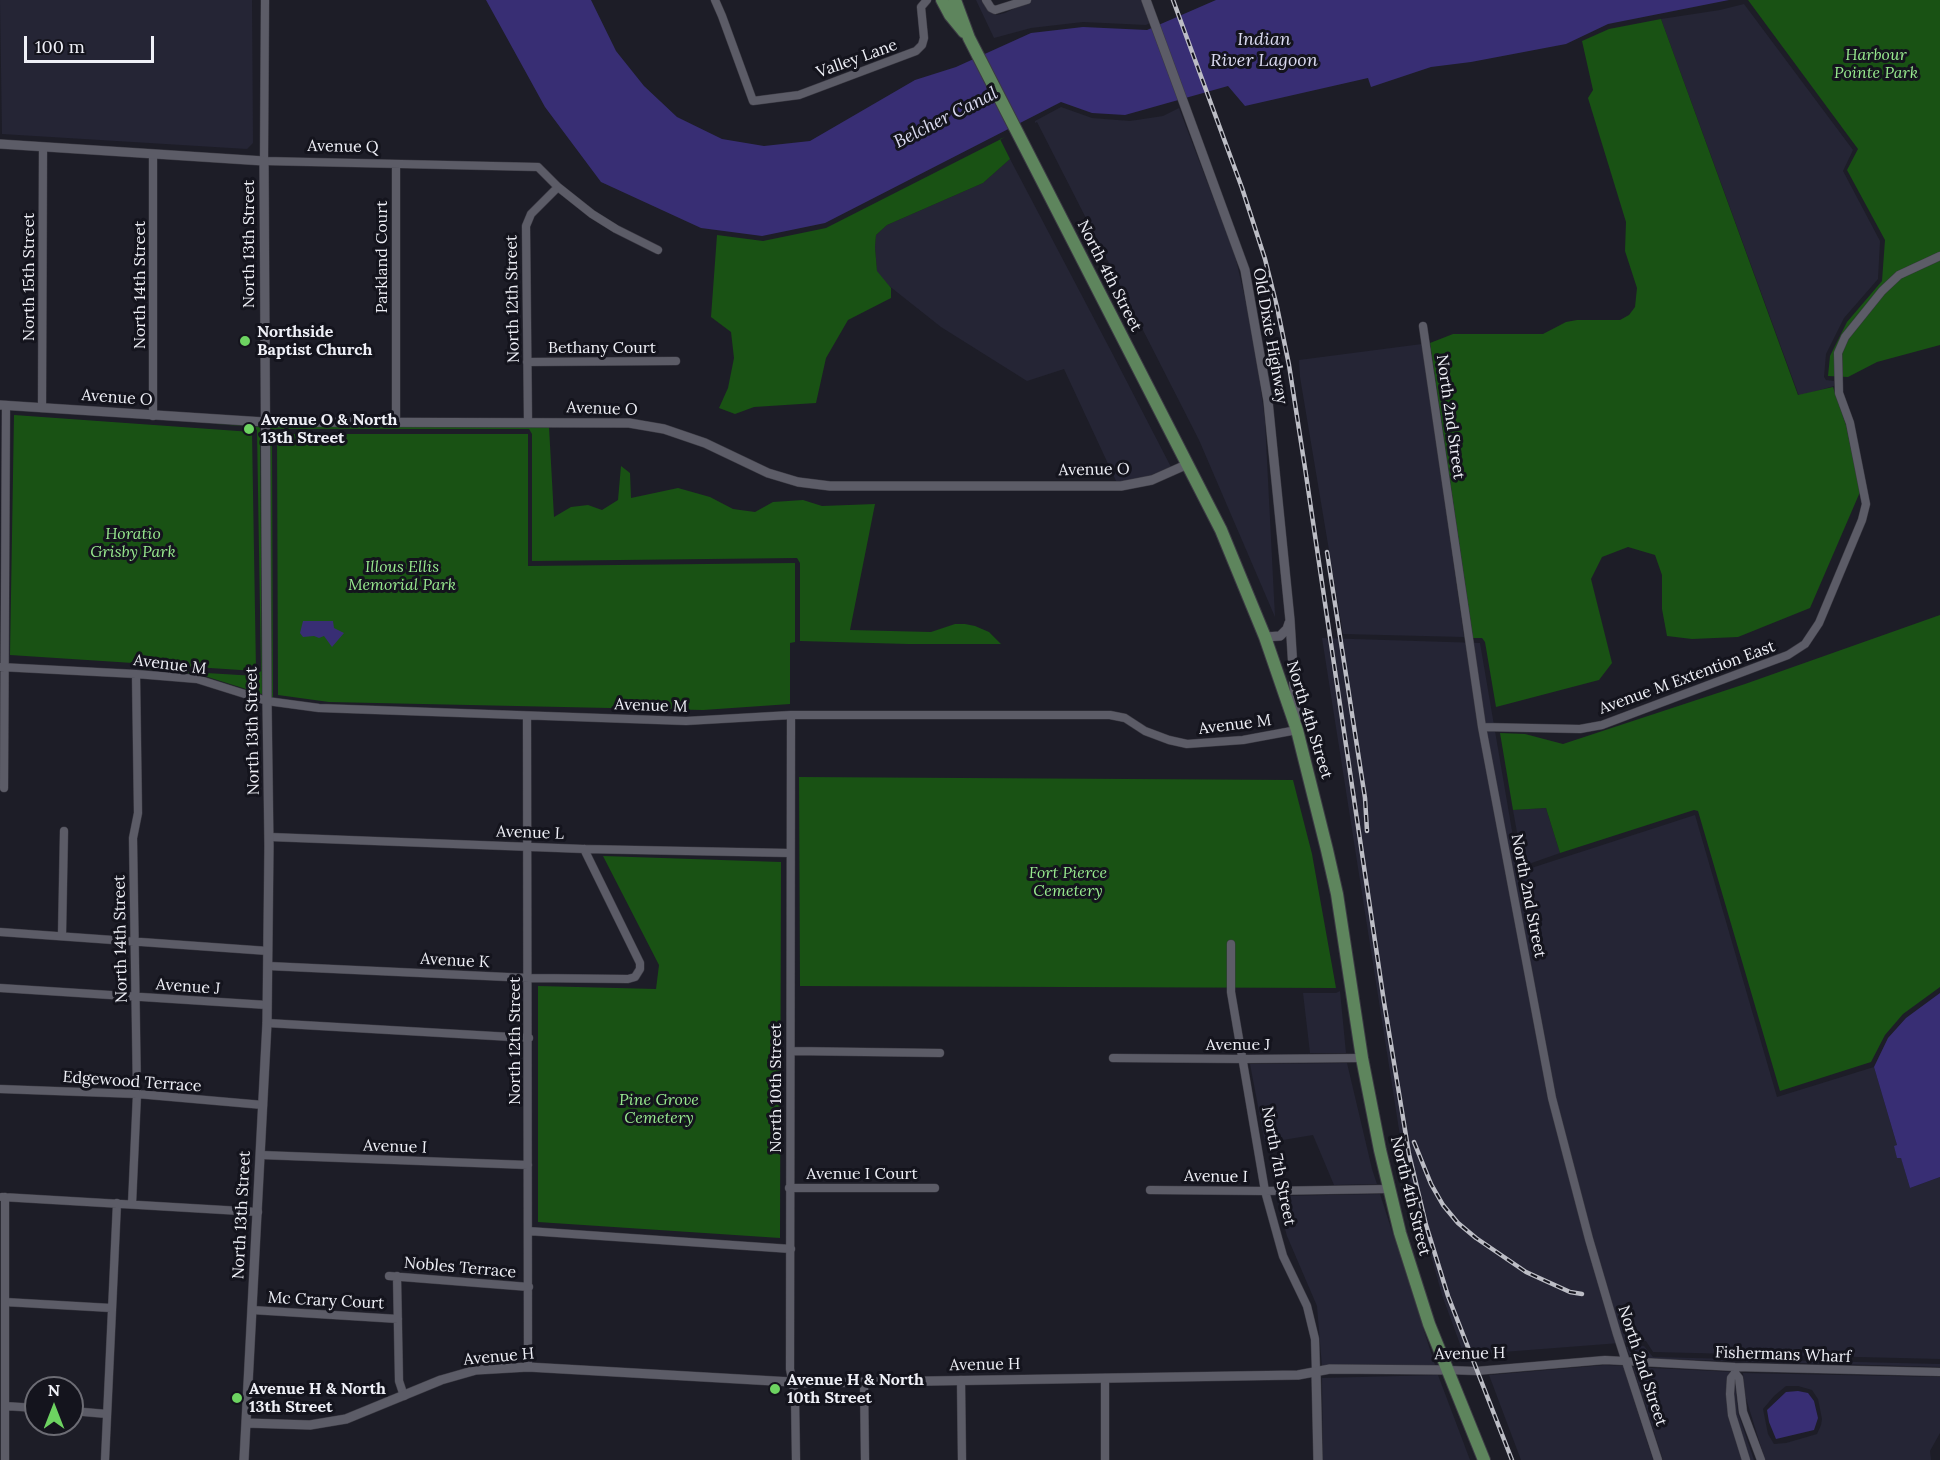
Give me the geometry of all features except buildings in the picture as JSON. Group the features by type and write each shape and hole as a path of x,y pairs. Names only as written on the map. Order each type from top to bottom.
{"main road":[{"path":"942,0 950,15 969,38"},
{"path":"955,0 969,38"},
{"name":"North 4th Street","path":"969,38 1221,530 1265,637 1297,730 1337,894 1362,1058 1388,1189 1420,1296 1484,1460"}],"street":[{"name":"North 13th Street","path":"244,1460 267,1023 270,837 264,422 265,0"},
{"name":"Valley Lane","path":"715,0 753,101 799,95 916,51 922,45 924,38 921,7 927,0"},
{"path":"986,0 995,10 1027,0"},
{"name":"Old Dixie Highway","path":"1146,0 1245,270 1268,401 1290,620 1297,730"},
{"name":"Avenue Q","path":"0,144 264,161 538,166 558,187 592,214 658,250"},
{"name":"North 15th Street","path":"42,408 43,147"},
{"name":"North 14th Street","path":"153,155 153,416"},
{"name":"Parkland Court","path":"396,164 396,423"},
{"name":"North 12th Street","path":"528,422 526,226 531,214 558,187"},
{"name":"Avenue M Extention East","path":"1482,727 1580,729 1602,725 1788,655 1805,644 1819,623 1862,520 1866,504 1850,423 1839,393 1838,353 1845,337 1882,291 1899,275 1940,256"},
{"name":"North 2nd Street","path":"1423,326 1482,727 1552,1098 1589,1239 1658,1460"},
{"name":"Bethany Court","path":"528,362 676,361"},
{"path":"3,405 4,788"},
{"name":"Avenue O","path":"3,405 264,422 629,423 664,429 705,443 768,473 798,482 830,486 1121,486 1152,480 1188,464"},
{"path":"1265,637 1280,636 1285,633 1290,620"},
{"name":"Avenue M","path":"2,667 197,679 267,701 319,708 690,721 790,715 1110,715 1125,718 1145,731 1186,744 1243,740 1297,730"},
{"name":"North 14th Street","path":"132,1204 137,1094 133,940 133,831 138,813 136,674"},
{"name":"North 10th Street","path":"790,715 790,1369 793,1383 795,1460"},
{"name":"North 12th Street","path":"528,716 528,1367"},
{"path":"62,935 64,831"},
{"name":"Avenue L","path":"270,837 584,849 789,853"},
{"name":"Avenue K","path":"268,966 529,978 628,979 635,977 639,963 584,849"},
{"path":"0,932 268,951"},
{"name":"North 7th Street","path":"1231,944 1232,992 1265,1191 1283,1256 1307,1306 1315,1339 1318,1460"},
{"name":"Avenue J","path":"0,988 267,1005"},
{"path":"267,1023 529,1038"},
{"path":"791,1051 940,1053"},
{"name":"Avenue J","path":"1113,1058 1362,1058"},
{"name":"Edgewood Terrace","path":"0,1089 137,1094 263,1106"},
{"name":"Avenue I","path":"261,1155 528,1165"},
{"name":"Avenue I Court","path":"789,1188 936,1188"},
{"name":"Avenue I","path":"1150,1190 1388,1189"},
{"path":"3,1459 5,1302 2,1197 258,1212"},
{"path":"105,1460 117,1203"},
{"path":"528,1231 791,1249"},
{"name":"Nobles Terrace","path":"398,1319 393,1276 529,1287"},
{"path":"5,1302 111,1308"},
{"name":"Mc Crary Court","path":"252,1310 398,1319"},
{"path":"398,1319 399,1381 404,1396"},
{"name":"Avenue H","path":"246,1423 310,1425 346,1419 441,1380 476,1370 528,1367 793,1383 1298,1375 1330,1369 1476,1371 1605,1360 1626,1361"},
{"name":"Fishermans Wharf","path":"1626,1361 1735,1370 1940,1372"},
{"path":"1735,1370 1731,1378 1732,1415 1746,1460"},
{"path":"1735,1370 1739,1378 1743,1412 1761,1460"},
{"path":"1105,1378 1105,1460"},
{"path":"961,1380 962,1460"},
{"path":"864,1382 865,1460"},
{"path":"5,1406 24,1407"},
{"path":"84,1412 107,1414"}],"shaded area":[{"path":"0,0 252,0 253,143 247,149 2,134"},
{"path":"976,0 981,0 988,10 996,15 1031,0 1142,0 1150,23 1146,25 1083,22 1031,28 994,38"},
{"path":"1744,4 1853,150 1843,171 1880,241 1878,279 1844,318 1826,354 1824,377 1826,380 1834,381 1834,386 1799,396 1661,19"},
{"path":"1061,107 1092,118 1130,121 1163,116 1179,108 1235,255 1254,338 1265,421 1275,617 1199,440 1037,122 1035,123"},
{"path":"1010,159 1171,467 1144,478 1117,483 1064,369 1027,381 941,327 888,285 877,272 876,235 887,225 983,183"},
{"path":"1422,344 1464,637 1343,634 1299,360"},
{"path":"1322,638 1480,643 1519,872 1695,815 1777,1097 1874,1067 1897,1145 1898,1158 1901,1157 1910,1188 1940,1177 1940,1359 1653,1352 1646,1341 1464,1355 1442,1295 1403,1155"},
{"path":"1546,808 1560,853 1523,866 1513,810"},
{"path":"1340,991 1346,1053 1310,1053 1303,993"},
{"path":"1347,1063 1377,1184 1334,1185 1313,1135 1265,1143 1250,1064"},
{"path":"1380,1194 1435,1365 1322,1367 1317,1306 1287,1236 1276,1196"},
{"path":"1644,1346 1653,1357 1940,1364 1940,1367 1659,1359 1630,1356 1626,1347"},
{"path":"1605,1365 1623,1366 1653,1460 1521,1460 1489,1375"},
{"path":"1633,1367 1734,1372 1738,1413 1754,1460 1663,1460"},
{"path":"1743,1373 1940,1377 1940,1433 1930,1451 1931,1460 1765,1460 1745,1395","holes":["1786,1386 1798,1386 1812,1390 1818,1399 1821,1425 1817,1434 1774,1444 1768,1434 1763,1409"]},
{"path":"1438,1375 1470,1460 1323,1460 1322,1378"}],"green space":[{"name":"Harbour Pointe Park","path":"1748,0 1940,0 1940,345 1877,362 1848,377 1828,376 1830,356 1847,322 1882,281 1885,240 1847,170 1858,149"},
{"path":"1661,19 1798,395 1833,387 1846,425 1860,492 1810,608 1738,637 1692,639 1667,636 1662,609 1662,575 1655,555 1628,547 1602,557 1591,579 1612,663 1599,680 1496,707 1485,642 1482,638 1473,638 1430,343 1453,334 1543,334 1566,322 1577,320 1620,320 1629,315 1635,307 1637,288 1625,251 1626,222 1588,98 1593,90 1582,41 1609,29"},
{"path":"1000,139 1010,159 983,183 887,225 876,235 877,271 891,288 891,298 848,320 826,358 816,403 754,407 735,414 719,408 728,388 734,358 731,332 711,317 717,235 763,241 826,228"},
{"name":"Horatio Grisby Park","path":"14,415 252,432 256,671 10,655"},
{"path":"203,423 260,427 262,694 198,674 140,669 256,676 261,671 257,430 253,427"},
{"path":"269,427 549,427 554,517 571,507 588,505 602,510 618,500 621,466 630,473 631,498 678,488 710,497 733,509 755,512 773,502 803,500 822,506 875,504 850,630 931,632 955,624 965,624 989,632 1001,644 800,641 800,563 797,558 532,561 532,434 529,429 276,429 272,434 273,697 271,697"},
{"name":"Illous Ellis Memorial Park","path":"277,434 528,434 528,566 795,563 795,642 790,643 790,704 703,710 329,702 278,695"},
{"path":"1940,615 1940,987 1903,1014 1885,1035 1871,1062 1780,1091 1698,811 1694,810 1560,853 1546,808 1513,810 1500,733 1525,734 1563,744 1745,684"},
{"name":"Fort Pierce Cemetery","path":"799,777 1293,780 1312,854 1336,988 800,986"},
{"name":"Pine Grove Cemetery","path":"603,856 781,862 780,1238 538,1222 538,986 656,989 659,965"}],"water":[{"name":"Indian River Lagoon","path":"486,0 591,0 616,51 644,86 677,117 722,139 764,146 810,141 915,80 956,67 1031,33 1083,27 1147,30 1216,0 1729,0 1608,24 1566,44 1431,67 1371,87 1368,78 1245,106 1228,86 1125,115 1092,113 1061,102 825,223 762,236 701,228 601,182 545,107"},
{"path":"303,621 333,621 334,628 344,633 332,647 324,636 303,637 300,633"},
{"path":"1940,993 1940,1177 1910,1188 1901,1158 1897,1158 1894,1146 1897,1145 1874,1067 1888,1038 1906,1018"},
{"path":"1786,1392 1808,1393 1814,1401 1818,1418 1814,1430 1776,1439 1767,1410"}],"railway":[{"path":"1173,0 1242,188 1265,259 1277,307 1289,365 1384,1002 1409,1154 1426,1225 1448,1296 1512,1460"},
{"path":"1327,552 1365,798 1367,831"},
{"path":"1414,1142 1431,1184 1443,1205 1458,1223 1526,1272 1570,1292 1582,1294"}],"place":[{"name":"Northside Baptist Church","path":"245,341"},
{"name":"Avenue O & North 13th Street","path":"249,429"},
{"name":"Avenue H & North 10th Street","path":"775,1389"},
{"name":"Avenue H & North 13th Street","path":"237,1398"}],"water label":[{"name":"Belcher Canal","path":"946,118"}]}
